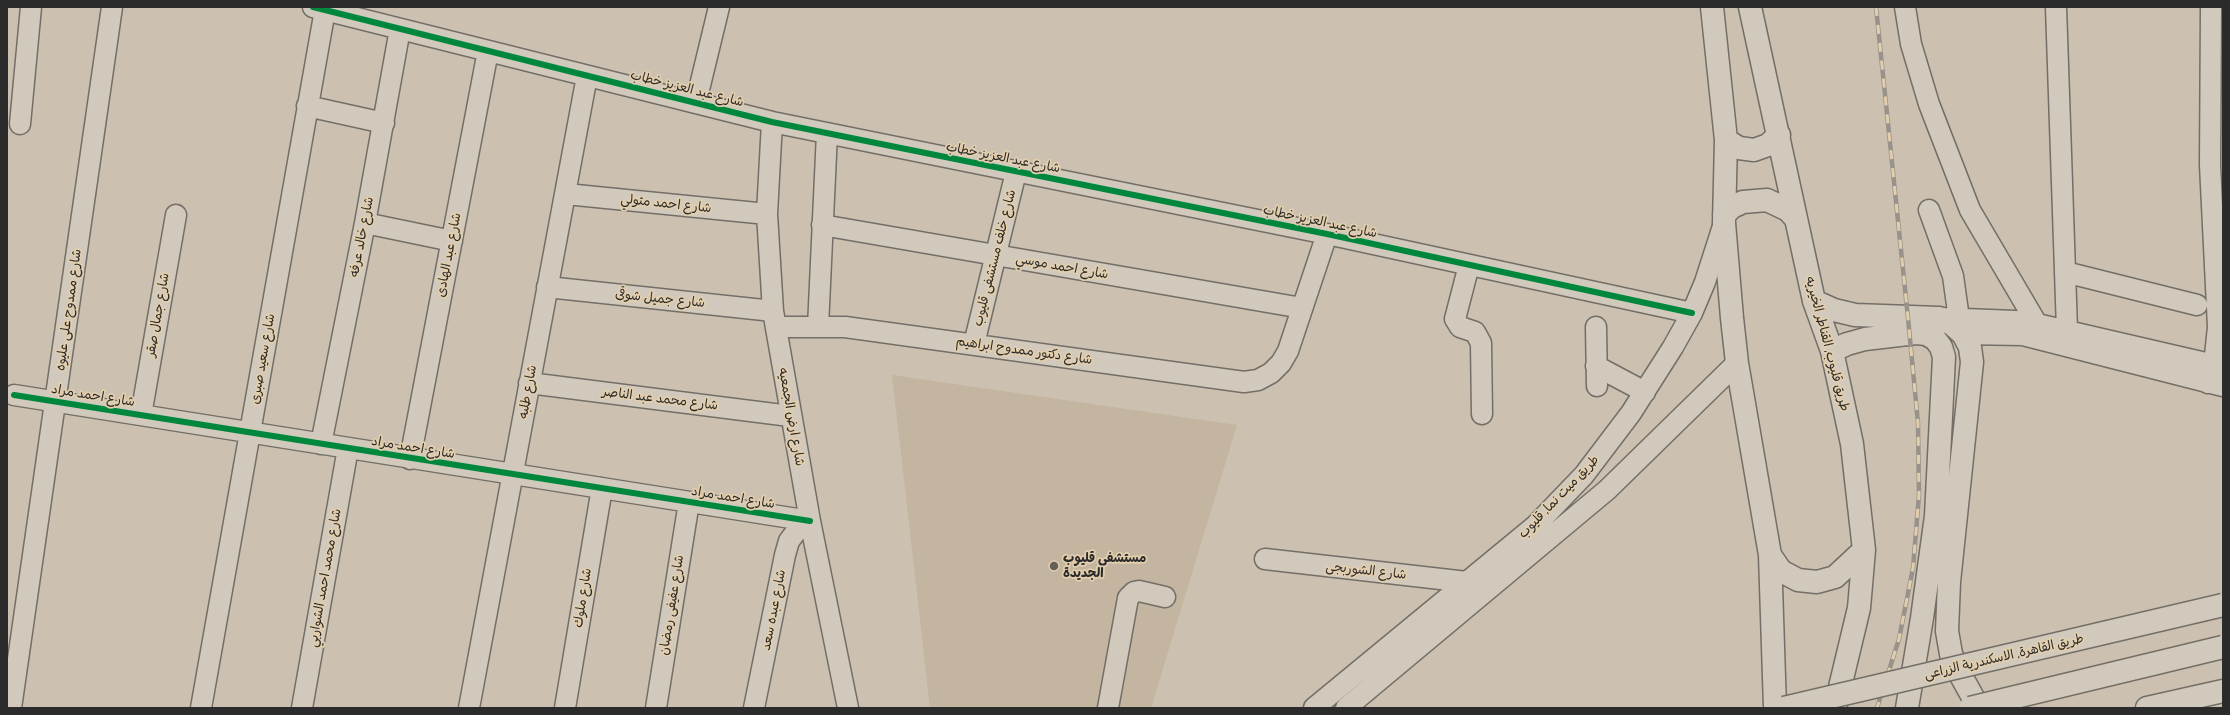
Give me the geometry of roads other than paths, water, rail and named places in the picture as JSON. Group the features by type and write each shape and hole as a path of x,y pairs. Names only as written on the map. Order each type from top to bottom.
{"main road":[{"path":"1712,7 1726,140 1724,219 1737,363 1770,555 1775,708"},
{"name":"طريق قليوب, القناطر الخيريه","path":"1750,7 1814,301 1832,351 1852,444 1864,550 1859,608 1835,708"},
{"path":"1726,140 1739,148 1754,150 1768,146 1779,136"},
{"path":"1724,219 1732,207 1743,202 1767,200 1788,210 1796,219"},
{"path":"1814,301 1834,310 1855,315 1954,324 1970,347 1972,362 1949,582 1947,631 1951,654 1960,674 1975,701 1984,708"},
{"path":"1941,347 1954,324"},
{"path":"1832,351 1847,344 1865,339 1916,333 1926,334 1935,339 1941,347 1944,357 1936,516 1922,618 1907,708"},
{"path":"1770,555 1781,571 1798,580 1817,582 1835,577 1864,550"},
{"name":"طريق القاهرة, الاسكندرية الزراعى","path":"1784,708 2223,605"},
{"path":"1970,708 2223,647"},
{"path":"2147,708 2223,691"}],"street":[{"path":"20,124 31,7"},
{"name":"شارع ممدوح على عليوه","path":"11,708 112,7"},
{"path":"696,102 719,7"},
{"path":"1905,7 1911,44 1929,104 1970,210 2036,331 2217,375"},
{"path":"2056,7 2068,330"},
{"path":"2211,7 2210,165 2220,303 2217,375"},
{"name":"شارع عبد العزيز خطاب","path":"319,8 772,122 1327,234 1692,313"},
{"name":"شارع سعيد صبرى","path":"201,708 307,106 319,8"},
{"name":"شارع خالد عرفه","path":"321,444 365,223 400,29"},
{"name":"شارع عبد الهادى","path":"410,459 488,51"},
{"name":"شارع طلبه","path":"469,708 587,76"},
{"path":"307,106 384,123"},
{"name":"شارع ارض الجمعيه","path":"772,122 767,214 774,319 790,416 848,708"},
{"path":"818,327 826,133"},
{"name":"شارع خلف مستشفى قليوب","path":"974,344 1016,172"},
{"name":"شارع احمد متولي","path":"566,194 767,214"},
{"path":"1929,210 1947,254 1953,276 1954,324 2006,334 2068,330 2217,375"},
{"name":"شارع جمال صقر","path":"141,415 176,215"},
{"name":"طريق ميت نما, قليوب","path":"1314,708 1535,526 1584,475 1645,392 1692,313 1705,282 1724,219"},
{"path":"365,223 452,241"},
{"name":"شارع احمد موسي","path":"822,225 1302,308"},
{"path":"1302,308 1327,234"},
{"path":"1469,265 1455,319 1460,327 1474,332 1481,343 1482,414"},
{"path":"2065,272 2196,305"},
{"name":"شارع جميل شوقى","path":"547,287 774,319"},
{"name":"شارع دكتور ممدوح ابراهيم","path":"774,319 818,327 845,327 1244,382 1258,380 1271,373 1281,364 1288,351 1302,308"},
{"path":"1596,327 1597,386"},
{"name":"طريق ميت نما, قليوب","path":"1346,708 1607,490 1737,363"},
{"path":"1596,366 1645,392"},
{"name":"شارع محمد عبد الناصر","path":"529,383 790,416"},
{"name":"شارع احمد مراد","path":"14,395 410,459 810,521"},
{"name":"شارع محمد احمد الشواربي","path":"302,708 348,448"},
{"name":"شارع ملوك","path":"565,708 602,488"},
{"name":"شارع عفيفى رمضان","path":"656,708 689,502"},
{"name":"شارع عبده سعد","path":"754,708 789,541 798,529 810,521"},
{"name":"شارع الشوربجى","path":"1265,559 1467,582"},
{"path":"1108,708 1128,598 1134,592 1139,591 1165,597"}],"railway":[{"path":"1876,7 1918,423 1919,495 1913,568 1899,639 1877,708"}],"place":[{"name":"مستشفى قليوب الجديدة","path":"1054,566"}]}
